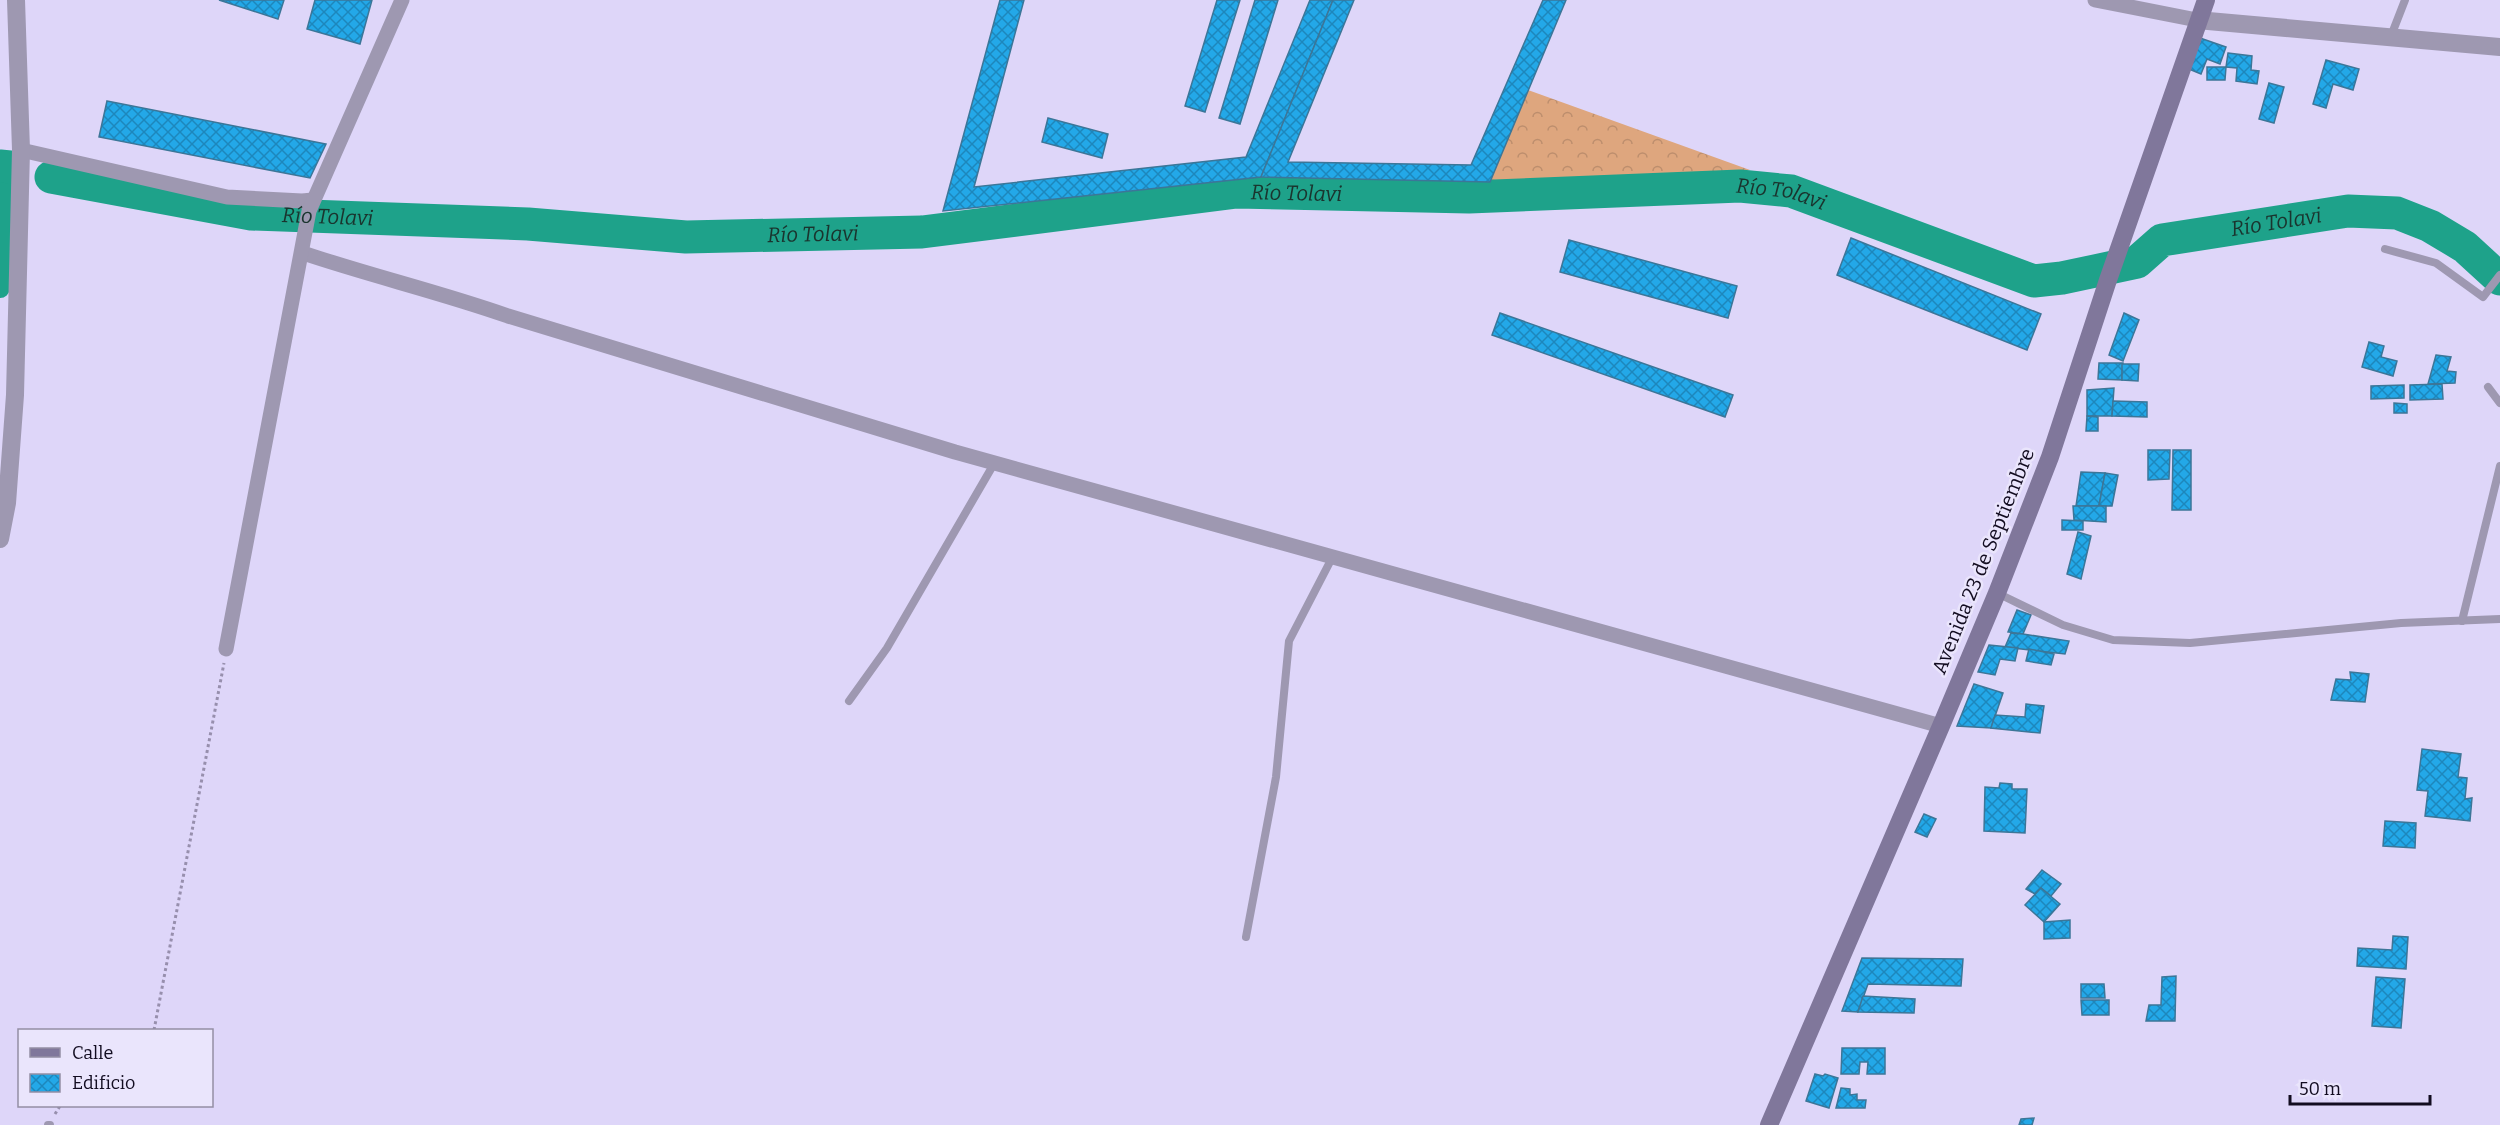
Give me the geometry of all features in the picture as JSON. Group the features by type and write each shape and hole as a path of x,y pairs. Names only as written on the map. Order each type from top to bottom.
{"main road":[{"name":"Avenida 23 de Septiembre","path":"1769,1125 1941,726 2050,457 2118,250 2206,0"}],"street":[{"path":"0,539 7,503 15,395 21,150 16,0"},
{"path":"226,649 311,205 402,0"},
{"path":"2095,0 2198,20 2500,48"},
{"path":"21,150 227,196 302,201 311,205"},
{"path":"303,253 358,271 442,293 508,316 995,462 1941,726"}],"lane":[{"path":"2390,37 2405,0"},
{"path":"2385,249 2436,263 2483,297 2500,275"},
{"path":"2488,387 2500,403"},
{"path":"849,701 887,648 995,462"},
{"path":"2462,621 2500,466"},
{"path":"1246,937 1276,777 1288,641 1333,556"},
{"path":"1996,593 2063,625 2114,640 2190,643 2401,623 2500,620"}],"path":[{"path":"154,1029 226,649"}],"green space":[{"path":"1528,90 1750,170 1490,182"}],"building":[{"path":"219,0 284,0 278,19"},
{"path":"315,0 372,0 360,44 307,29"},
{"path":"1000,0 1024,0 974,187 1246,157 1310,0 1333,0 1261,177 943,211"},
{"path":"1217,0 1240,0 1205,112 1185,106"},
{"path":"1255,0 1278,0 1240,124 1219,118"},
{"path":"1333,0 1354,0 1288,162 1471,165 1543,0 1566,0 1490,182 1261,177"},
{"path":"2200,38 2226,47 2220,64 2207,59 2201,74 2189,69"},
{"path":"2228,53 2252,56 2251,70 2259,71 2257,84 2236,81 2237,68 2226,67"},
{"path":"2326,60 2359,69 2353,90 2333,84 2326,108 2313,104"},
{"path":"2207,67 2226,67 2225,80 2207,80"},
{"path":"2269,83 2284,87 2274,123 2259,119"},
{"path":"107,101 326,144 310,178 99,137"},
{"path":"1048,118 1108,134 1102,158 1042,142"},
{"path":"1851,238 2041,314 2027,350 1837,275"},
{"path":"1569,240 1737,286 1728,318 1560,272"},
{"path":"1500,313 1733,395 1725,417 1492,335"},
{"path":"2124,313 2139,320 2123,361 2109,355"},
{"path":"2369,342 2384,346 2381,357 2397,361 2393,376 2362,367"},
{"path":"2436,355 2451,357 2447,371 2456,372 2455,383 2428,384"},
{"path":"2099,363 2123,363 2122,380 2098,379"},
{"path":"2122,364 2139,364 2138,381 2122,380"},
{"path":"2442,384 2443,399 2410,400 2410,385"},
{"path":"2404,385 2404,398 2371,399 2371,386"},
{"path":"2114,388 2112,416 2087,416 2087,390"},
{"path":"2113,401 2147,402 2147,417 2112,416"},
{"path":"2394,403 2407,404 2407,413 2394,413"},
{"path":"2087,416 2098,417 2098,431 2086,431"},
{"path":"2148,450 2170,450 2169,479 2148,480"},
{"path":"2173,450 2191,450 2191,510 2172,510"},
{"path":"2081,472 2105,473 2099,506 2076,506"},
{"path":"2105,473 2118,475 2112,506 2099,506"},
{"path":"2073,506 2106,506 2106,522 2074,520"},
{"path":"2062,520 2083,521 2083,530 2062,530"},
{"path":"2078,532 2091,536 2081,579 2067,574"},
{"path":"2017,610 2031,615 2023,634 2008,632"},
{"path":"2011,633 2069,641 2065,654 2005,647"},
{"path":"1989,645 2018,648 2015,661 2000,659 1995,675 1978,672"},
{"path":"2029,649 2054,654 2051,665 2026,661"},
{"path":"2350,672 2369,674 2365,702 2331,700 2336,679 2351,680"},
{"path":"1974,684 2003,693 1991,728 1957,726"},
{"path":"2026,704 2044,706 2040,733 1991,728 1995,715 2025,717"},
{"path":"2422,749 2461,754 2458,777 2467,778 2465,799 2472,798 2470,821 2425,816 2428,791 2417,790"},
{"path":"2000,783 2012,784 2012,789 2027,789 2025,833 1984,831 1985,787 1999,788"},
{"path":"1924,814 1936,819 1927,837 1915,832"},
{"path":"2385,821 2416,823 2415,848 2383,846"},
{"path":"2042,870 2061,884 2051,896 2041,888 2035,894 2026,889"},
{"path":"2041,888 2060,904 2044,922 2025,905"},
{"path":"2070,920 2070,938 2044,939 2044,922"},
{"path":"2393,936 2408,937 2406,969 2357,966 2358,948 2392,950"},
{"path":"1862,958 1963,959 1961,986 1868,984 1858,1012 1842,1011"},
{"path":"2176,976 2175,1021 2146,1021 2149,1005 2161,1005 2162,977"},
{"path":"2376,977 2405,979 2401,1028 2372,1026"},
{"path":"2081,984 2104,984 2105,998 2081,998"},
{"path":"1863,996 1915,999 1914,1013 1858,1012"},
{"path":"2081,1000 2109,1000 2109,1015 2082,1015"},
{"path":"1842,1048 1885,1048 1885,1074 1867,1074 1868,1062 1860,1062 1859,1074 1841,1074"},
{"path":"1815,1074 1838,1078 1829,1108 1806,1101"},
{"path":"1841,1088 1850,1089 1850,1095 1857,1094 1857,1100 1866,1100 1865,1108 1836,1108"},
{"path":"2034,1118 2032,1125 2019,1125 2021,1119"}],"waterway":[{"path":"0,166 5,192 0,288"},
{"name":"Río Tolavi","path":"0,166 10,167"},
{"name":"Río Tolavi","path":"51,177 251,214 528,224 686,237 922,232 1237,192 1469,197 1740,186 1791,191 2034,281 2062,278 2137,262 2162,240 2348,211 2397,213 2430,226 2465,247 2500,279"}]}
